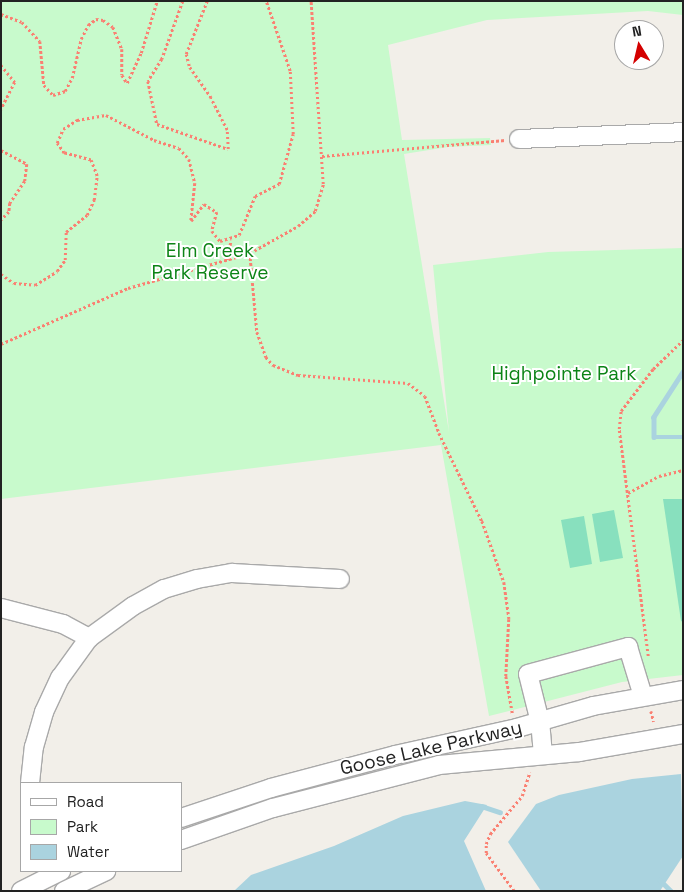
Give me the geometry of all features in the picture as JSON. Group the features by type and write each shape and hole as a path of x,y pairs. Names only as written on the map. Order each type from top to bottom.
{"street":[{"path":"518,139 683,132"},
{"path":"30,782 34,748 44,712 60,678 89,638 133,606 164,589 197,579 232,573 268,573 340,579"},
{"path":"1,608 63,624 89,638"},
{"path":"543,755 538,714 528,674 628,647 643,696"},
{"name":"Goose Lake Parkway","path":"182,818 270,788 538,714 683,690"},
{"name":"Goose Lake Parkway","path":"182,840 273,808 439,766 543,755 683,734"},
{"path":"64,891 104,872"},
{"path":"21,891 51,873"}],"path":[{"path":"1,14 22,22 40,41 44,85 53,95 64,91 72,78 81,39 88,25 96,19 103,20 113,27 122,49 122,75 127,84 149,31 157,1"},
{"path":"183,1 162,59 148,81 157,124 228,149 227,130 211,98 189,66 186,54 207,1"},
{"path":"1,274 14,283 35,285 57,271 65,260 66,232 87,216 94,200 97,176 91,160 64,153 57,143 63,129 77,120 106,115 154,140 179,148 189,159 195,183 191,221 204,204 217,212 212,231 220,241 231,240 239,235 255,196 279,184 293,134 290,71 266,1"},
{"path":"1,344 128,288 250,253 298,226 315,211 324,184 311,1"},
{"path":"1,65 15,82 1,110"},
{"path":"322,156 518,139"},
{"path":"1,150 27,164 25,181 10,203 10,212 1,220"},
{"path":"227,260 231,240"},
{"path":"250,253 257,332 266,357 273,365 298,375 408,382 425,396 439,433 482,521 504,582 509,619 506,676 512,714"},
{"path":"648,661 619,429 621,411 653,369 683,340"},
{"path":"628,494 659,476 683,470"},
{"path":"503,716 538,714"},
{"path":"514,891 486,854 486,844 490,834 522,796 530,770"}],"green space":[{"name":"Elm Creek Park Reserve","path":"1,1 683,1 683,15 648,11 487,20 388,45 402,140 490,138 491,145 448,147 404,154 449,432 433,265 548,252 683,248 683,675 622,682 489,716 441,445 1,499"},
{"path":"663,499 683,499 683,622 681,621"},
{"path":"614,510 623,558 600,562 592,514"},
{"path":"584,516 592,564 570,568 561,520"}],"water":[{"path":"681,774 683,856 660,891 541,891 508,842 536,804 559,795 632,779"},
{"path":"465,801 487,805 464,841 486,891 234,891 251,875 334,846 403,816"}],"waterway":[{"path":"683,372 654,417 654,437 683,437"},
{"path":"481,806 500,812"},
{"path":"660,880 671,891"}],"park label":[{"name":"Highpointe Park","path":"564,374"}]}
